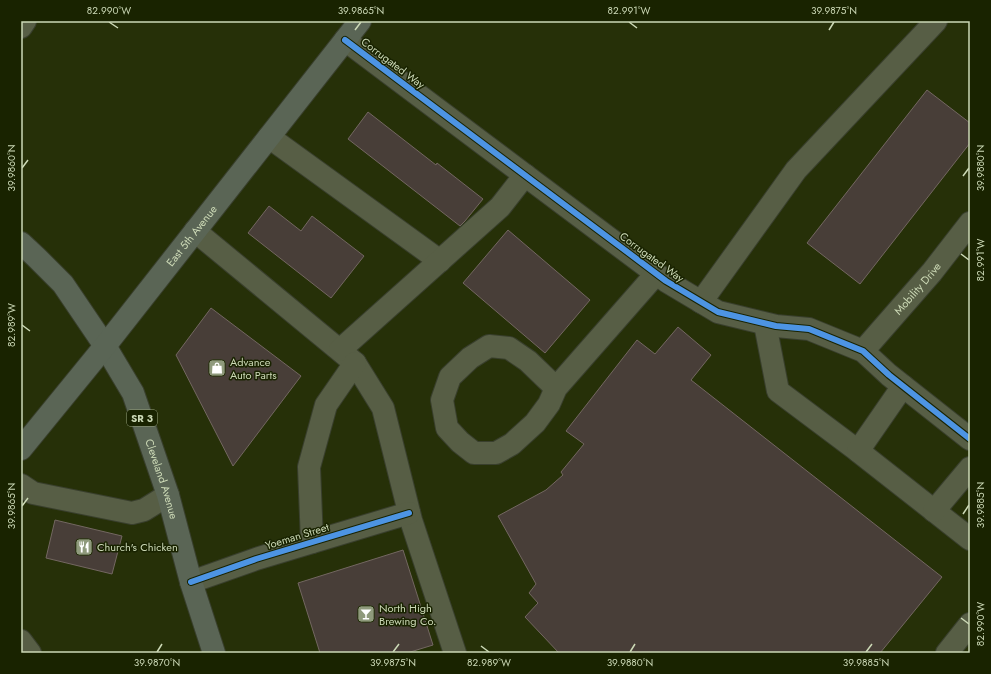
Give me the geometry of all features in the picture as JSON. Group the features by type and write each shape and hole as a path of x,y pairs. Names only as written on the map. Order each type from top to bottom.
{"main road":[{"name":"East 5th Avenue","path":"21,449 105,346 360,21"},
{"name":"Cleveland Avenue","path":"21,244 63,284 105,346 133,393 168,495 191,582 214,653"}],"street":[{"path":"21,27 26,21"},
{"path":"701,302 796,170 936,21"},
{"name":"Corrugated Way","path":"345,40 666,281 718,312 765,324 810,329 863,351 903,386 970,439"},
{"path":"269,137 440,261"},
{"path":"312,542 309,467 326,405 347,356 440,261 500,207 524,175"},
{"name":"Mobility Drive","path":"863,351 932,272 970,223"},
{"path":"196,231 347,356 382,408 409,513 455,653"},
{"path":"556,388 528,361 509,348 489,346 470,358 450,377 442,400 447,428 460,442 474,453 496,453 512,444 535,422 548,404 556,388 656,274"},
{"path":"765,324 778,391 858,451 970,540"},
{"path":"858,451 903,386"},
{"path":"934,511 970,468"},
{"path":"21,485 33,493 132,513 144,510 168,495"},
{"name":"Yoeman Street","path":"191,582 237,565 409,513"},
{"path":"947,653 970,624"},
{"path":"21,641 30,653"}],"shaded area":[{"path":"21,21 970,21 970,653 21,653"}],"building":[{"path":"927,90 970,123 970,143 860,284 807,243"},
{"path":"368,112 436,165 437,163 483,199 460,226 348,139"},
{"path":"269,206 301,231 312,216 364,256 331,298 248,233"},
{"path":"508,230 590,300 545,353 463,283"},
{"path":"211,308 301,376 233,466 176,355"},
{"path":"678,327 711,355 691,380 942,577 880,653 559,653 525,617 538,603 529,593 536,584 498,516 546,490 563,475 561,472 584,444 566,431 637,340 655,354"},
{"name":"Church's Chicken","path":"55,520 122,536 112,574 46,558"},
{"name":"North High Brewing Co.","path":"403,550 433,645 407,653 320,653 298,583"}],"cycle path":[{"path":"345,40 666,281 718,312 776,326 809,329 863,351 889,375 970,439"},
{"path":"191,582 256,559 409,513"}],"place":[{"name":"Advance Auto Parts","path":"217,368"},
{"name":"Church's Chicken","path":"84,547"},
{"name":"North High Brewing Co.","path":"366,614"}]}
